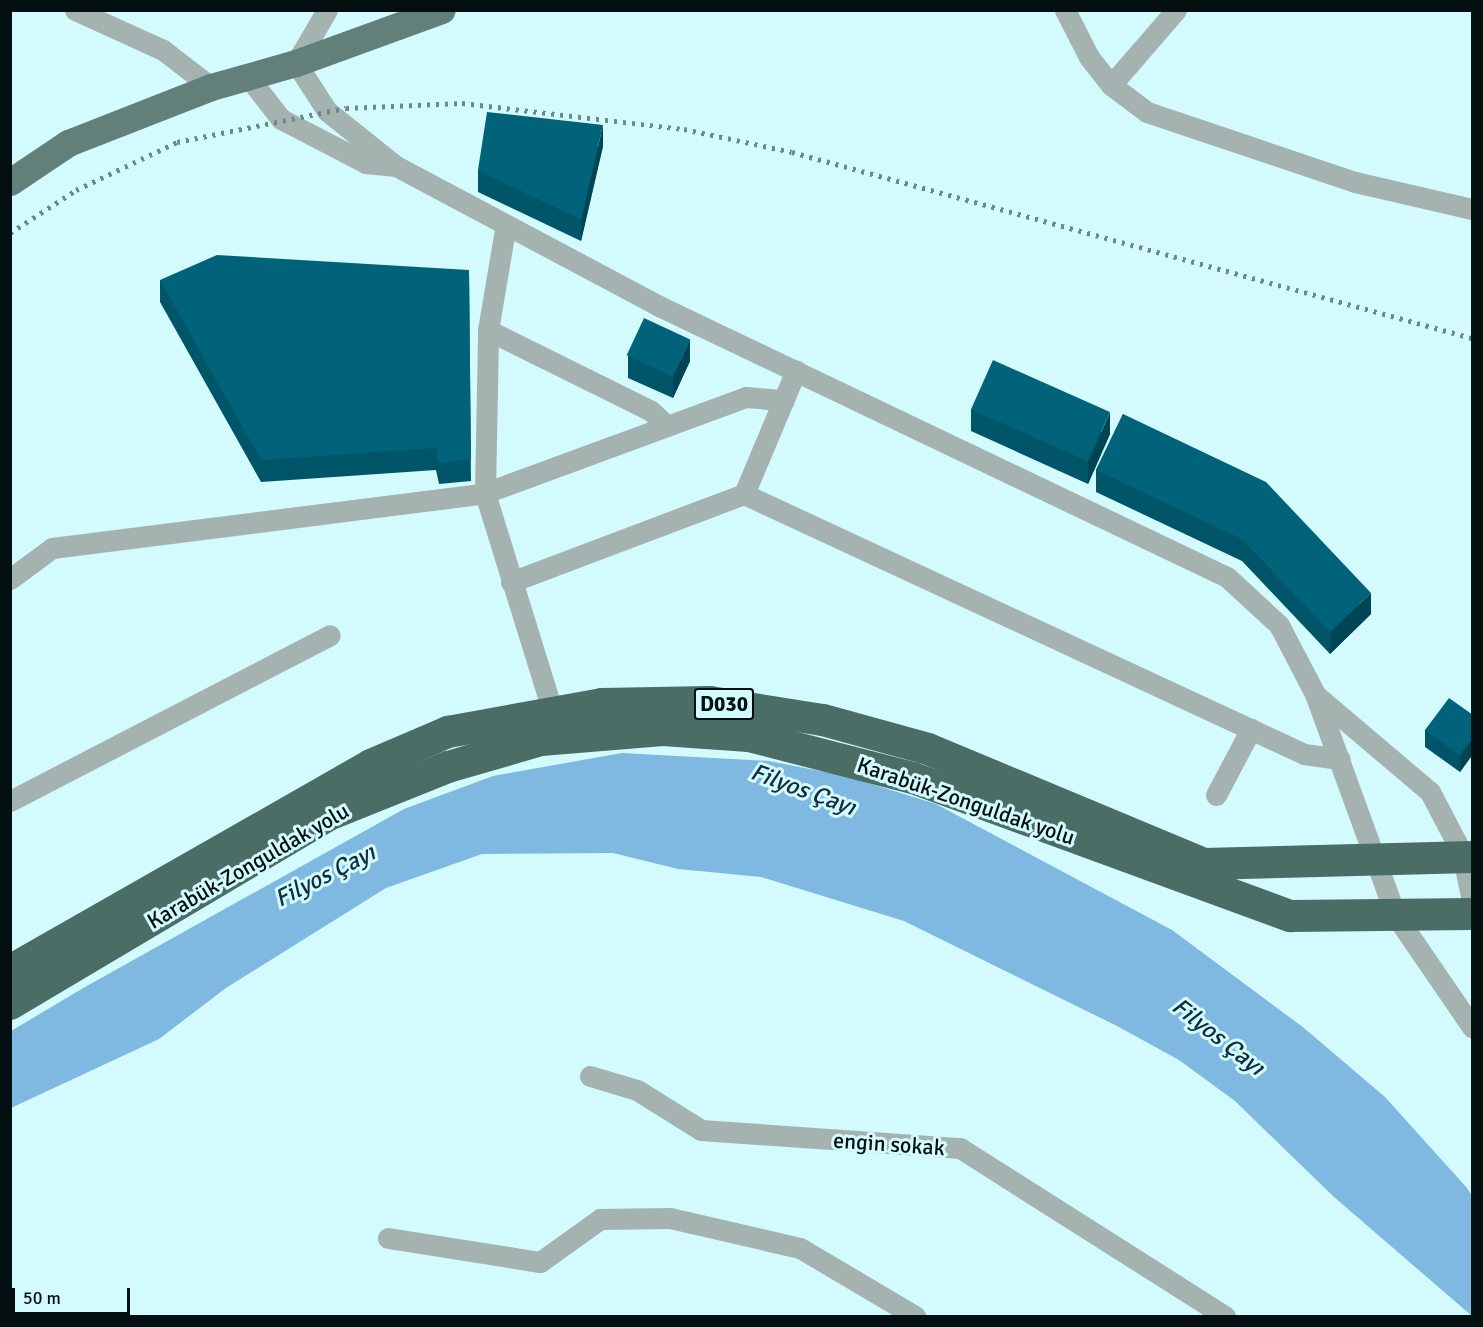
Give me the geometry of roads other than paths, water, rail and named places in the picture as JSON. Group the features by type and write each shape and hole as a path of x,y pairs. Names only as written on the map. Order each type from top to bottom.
{"highway":[{"name":"Karabük-Zonguldak yolu","path":"10,971 371,765 448,732 602,704 710,702 823,720 928,748 1204,864 1379,860 1467,855"},
{"name":"Karabük-Zonguldak yolu","path":"10,1004 326,816 448,766 541,740 663,730 749,736 913,778 1291,916 1473,914"}],"main road":[{"path":"10,182 68,143 211,87 296,63 441,10"}],"street":[{"path":"75,10 163,50 211,87"},
{"path":"307,10 310,39"},
{"path":"327,10 296,63 327,111 396,166 505,229 1227,577 1279,625 1315,694 1379,860 1396,916 1473,1027"},
{"path":"1065,10 1089,57 1111,84 1166,123 1354,182 1473,209"},
{"path":"1111,84 1176,10"},
{"path":"249,78 281,119 366,163 396,166"},
{"path":"505,229 488,330 485,493 553,713"},
{"path":"488,330 651,411 667,426"},
{"path":"744,494 796,370"},
{"path":"11,577 52,548 485,493 746,398 784,400"},
{"path":"511,582 744,494 1304,754 1340,759"},
{"path":"10,801 330,635"},
{"path":"1315,694 1430,792 1467,855 1473,901"},
{"path":"1216,795 1251,729"},
{"name":"engin sokak","path":"590,1076 637,1090 701,1130 960,1148 1215,1314"},
{"path":"388,1238 540,1262 600,1219 670,1218 800,1248 911,1315"}],"water":[{"name":"Filyos Çayı","path":"622,753 769,761 846,776 936,804 1172,930 1304,1028 1385,1097 1467,1188 1472,1196 1472,1316 1334,1197 1235,1101 1179,1060 1117,1026 904,921 761,877 678,869 613,853 482,854 386,888 226,988 159,1039 11,1108 11,1031 85,987 404,809 493,776"}],"railway":[{"path":"10,233 76,190 177,142 346,108 462,103 684,129 792,152 1472,338"}]}
